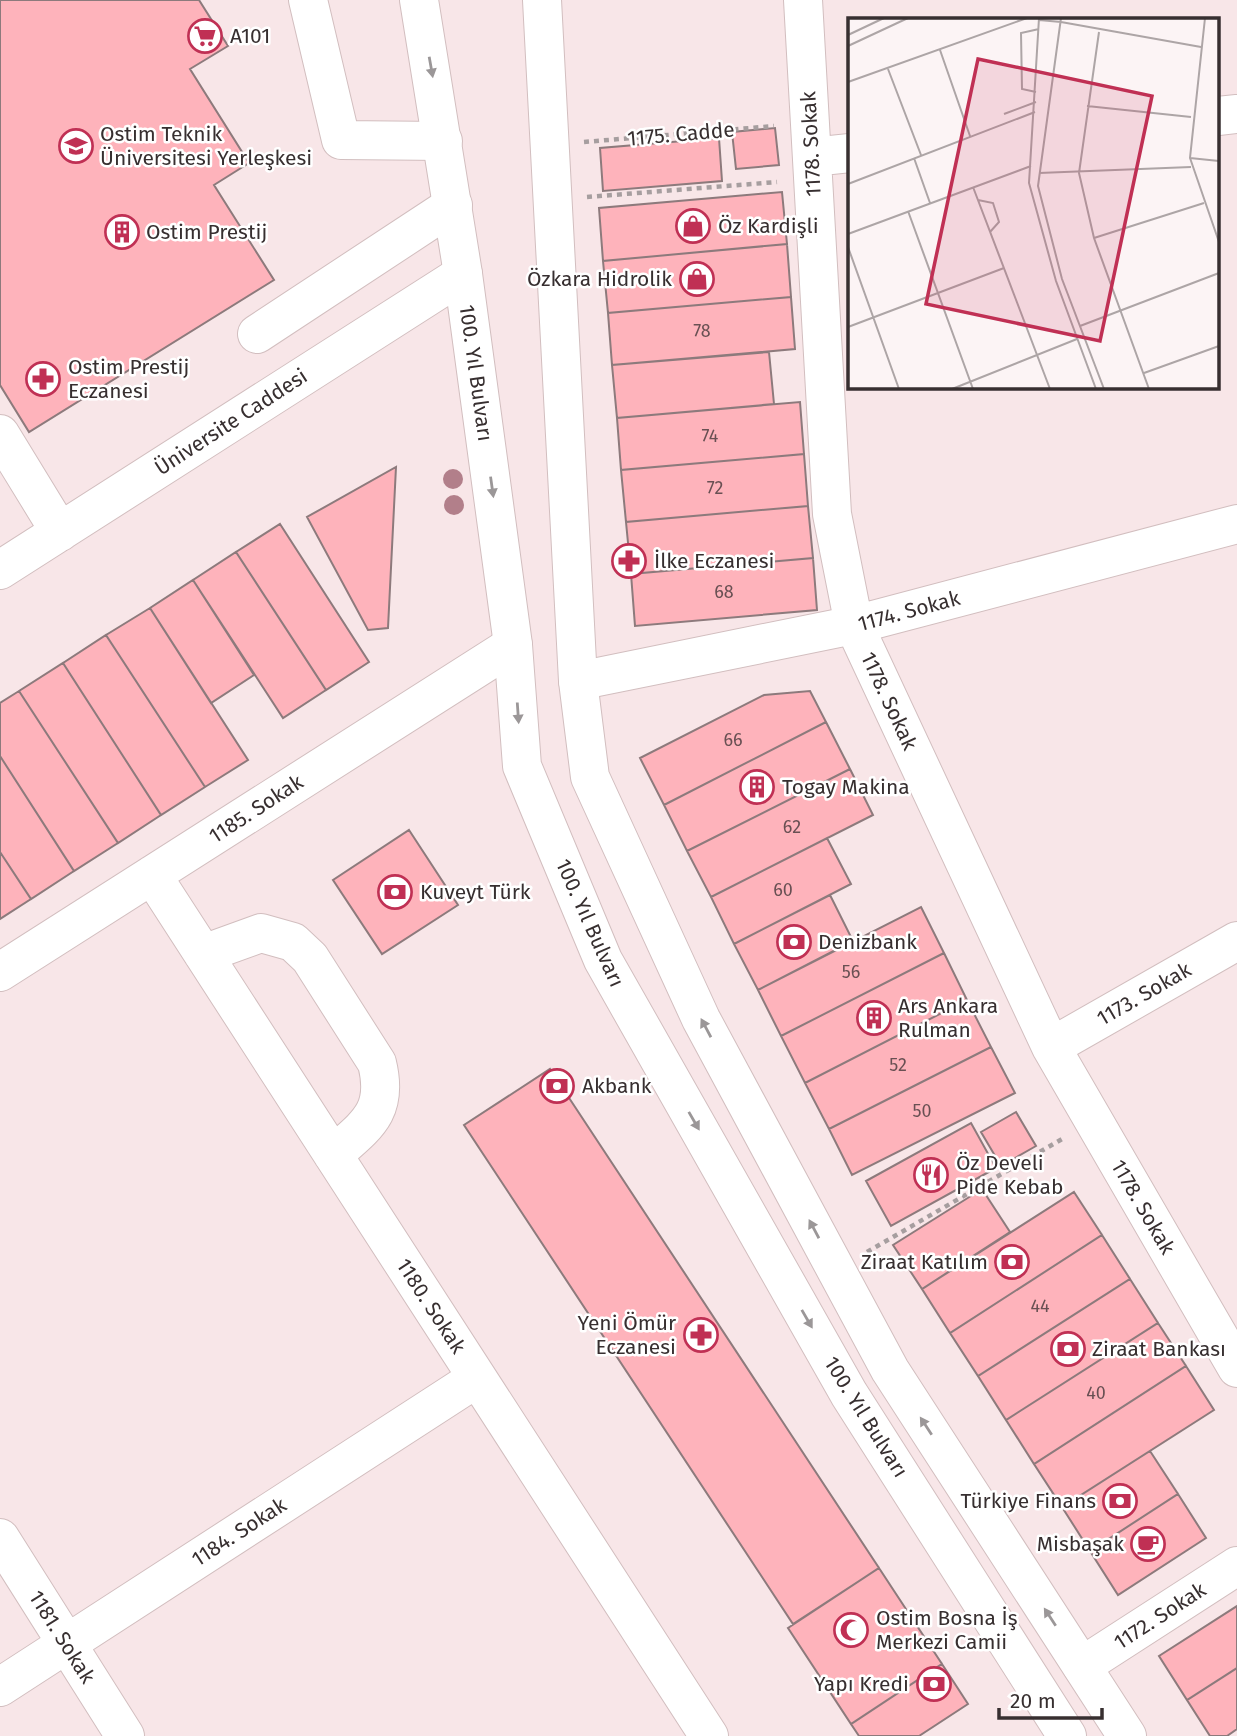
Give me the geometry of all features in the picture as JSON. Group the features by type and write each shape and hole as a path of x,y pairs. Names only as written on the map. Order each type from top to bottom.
{"main road":[{"path":"308,0 341,140 443,141"},
{"name":"100. Yıl Bulvarı","path":"419,0 453,205 513,645 522,766 603,960 849,1394 1067,1736"},
{"path":"542,0 552,145 578,681 590,777 701,1019 890,1370 1128,1736"},
{"name":"1178. Sokak","path":"803,0 832,514 854,625 1051,1047 1237,1368"},
{"path":"811,153 848,153"},
{"path":"257,334 453,205"},
{"name":"Üniversite Caddesi","path":"0,570 463,274"},
{"path":"0,434 60,532"},
{"name":"1174. Sokak","path":"578,681 854,625 1237,524"},
{"name":"1185. Sokak","path":"0,972 513,645"},
{"name":"1180. Sokak","path":"152,875 709,1736"},
{"path":"203,954 261,933 283,937 310,958 377,1063 380,1077 381,1093 373,1119 333,1155"},
{"name":"1173. Sokak","path":"1051,1047 1237,941"},
{"name":"1184. Sokak","path":"0,1687 477,1378"},
{"name":"1181. Sokak","path":"0,1538 125,1736"},
{"name":"1172. Sokak","path":"1082,1666 1237,1566"}],"path":[{"name":"1175. Cadde","path":"552,145 811,153"},
{"path":"554,200 811,153"},
{"path":"836,1270 1093,1121"}],"shaded area":[{"path":"0,0 1237,0 1237,1736 0,1736"}],"building":[{"name":"Ostim Prestij","path":"0,0 199,0 228,46 190,69 249,163 214,185 274,280 29,432 0,385"},
{"path":"775,128 779,165 736,169 732,132"},
{"path":"719,138 722,181 603,191 600,148"},
{"name":"Öz Kardişli","path":"782,192 787,244 603,261 599,208"},
{"name":"Özkara Hidrolik","path":"787,244 791,297 608,313 603,261"},
{"path":"791,297 795,349 612,365 608,313"},
{"path":"769,352 774,404 617,418 612,365"},
{"path":"800,402 804,454 621,470 617,418"},
{"path":"804,454 808,506 626,522 621,470"},
{"path":"396,467 388,628 368,630 307,517"},
{"path":"808,506 813,558 631,574 626,522"},
{"path":"280,524 369,662 326,690 236,552"},
{"path":"236,552 326,690 283,718 193,580"},
{"path":"813,558 817,610 635,626 631,574"},
{"path":"193,580 254,675 211,703 150,608"},
{"path":"150,608 248,760 205,787 106,635"},
{"path":"106,635 205,787 161,815 63,663"},
{"path":"63,663 161,815 118,843 19,691"},
{"path":"19,691 118,843 74,871 0,756 0,703"},
{"path":"810,691 826,722 664,805 640,758 764,695"},
{"name":"Togay Makina","path":"826,722 850,769 687,851 664,805"},
{"path":"0,756 74,871 31,899 0,852"},
{"path":"850,769 873,815 711,897 687,851"},
{"name":"Kuveyt Türk","path":"409,830 458,905 382,954 333,880"},
{"path":"827,838 851,884 734,944 711,897"},
{"path":"0,852 31,899 0,919"},
{"name":"Denizbank","path":"830,895 853,941 758,990 734,944"},
{"path":"921,907 944,953 781,1036 758,990"},
{"name":"Ars Ankara Rulman","path":"944,953 967,1000 805,1083 781,1036"},
{"path":"967,1000 991,1047 829,1129 805,1083"},
{"path":"991,1047 1015,1093 852,1175 829,1129"},
{"path":"550,1069 879,1568 793,1624 464,1125"},
{"path":"1016,1112 1036,1146 1001,1166 981,1132"},
{"name":"Öz Develi Pide Kebab","path":"971,1123 996,1168 891,1226 866,1181"},
{"path":"982,1189 1010,1232 922,1289 893,1245"},
{"name":"Ziraat Katılım","path":"1074,1192 1102,1235 950,1333 922,1289"},
{"path":"1102,1235 1130,1279 978,1376 950,1333"},
{"name":"Ziraat Bankası","path":"1130,1279 1158,1323 1006,1420 978,1376"},
{"path":"1158,1323 1186,1366 1034,1464 1006,1420"},
{"path":"1186,1366 1214,1410 1062,1507 1034,1464"},
{"name":"Türkiye Finans","path":"1150,1451 1178,1494 1090,1551 1062,1507"},
{"name":"Misbaşak","path":"1178,1494 1206,1538 1118,1595 1090,1551"},
{"path":"879,1568 942,1664 851,1724 788,1628"},
{"path":"1237,1606 1237,1668 1187,1700 1159,1656"},
{"name":"Yapı Kredi","path":"942,1664 968,1704 919,1736 859,1736 851,1724"},
{"path":"1237,1668 1237,1729 1227,1736 1210,1736 1187,1700"}],"place":[{"name":"A101","path":"205,36"},
{"name":"Ostim Teknik Üniversitesi Yerleşkesi","path":"76,146"},
{"name":"Öz Kardişli","path":"693,226"},
{"name":"Ostim Prestij","path":"122,232"},
{"name":"Özkara Hidrolik","path":"697,279"},
{"name":"Ostim Prestij Eczanesi","path":"43,379"},
{"name":"İlke Eczanesi","path":"629,561"},
{"name":"Togay Makina","path":"757,787"},
{"name":"Kuveyt Türk","path":"395,892"},
{"name":"Denizbank","path":"794,942"},
{"name":"Ars Ankara Rulman","path":"874,1018"},
{"name":"Akbank","path":"557,1086"},
{"name":"Öz Develi Pide Kebab","path":"931,1175"},
{"name":"Ziraat Katılım","path":"1012,1262"},
{"name":"Yeni Ömür Eczanesi","path":"701,1335"},
{"name":"Ziraat Bankası","path":"1068,1349"},
{"name":"Türkiye Finans","path":"1120,1501"},
{"name":"Misbaşak","path":"1148,1544"},
{"name":"Ostim Bosna İş Merkezi Camii","path":"851,1630"},
{"name":"Yapı Kredi","path":"934,1684"}]}
